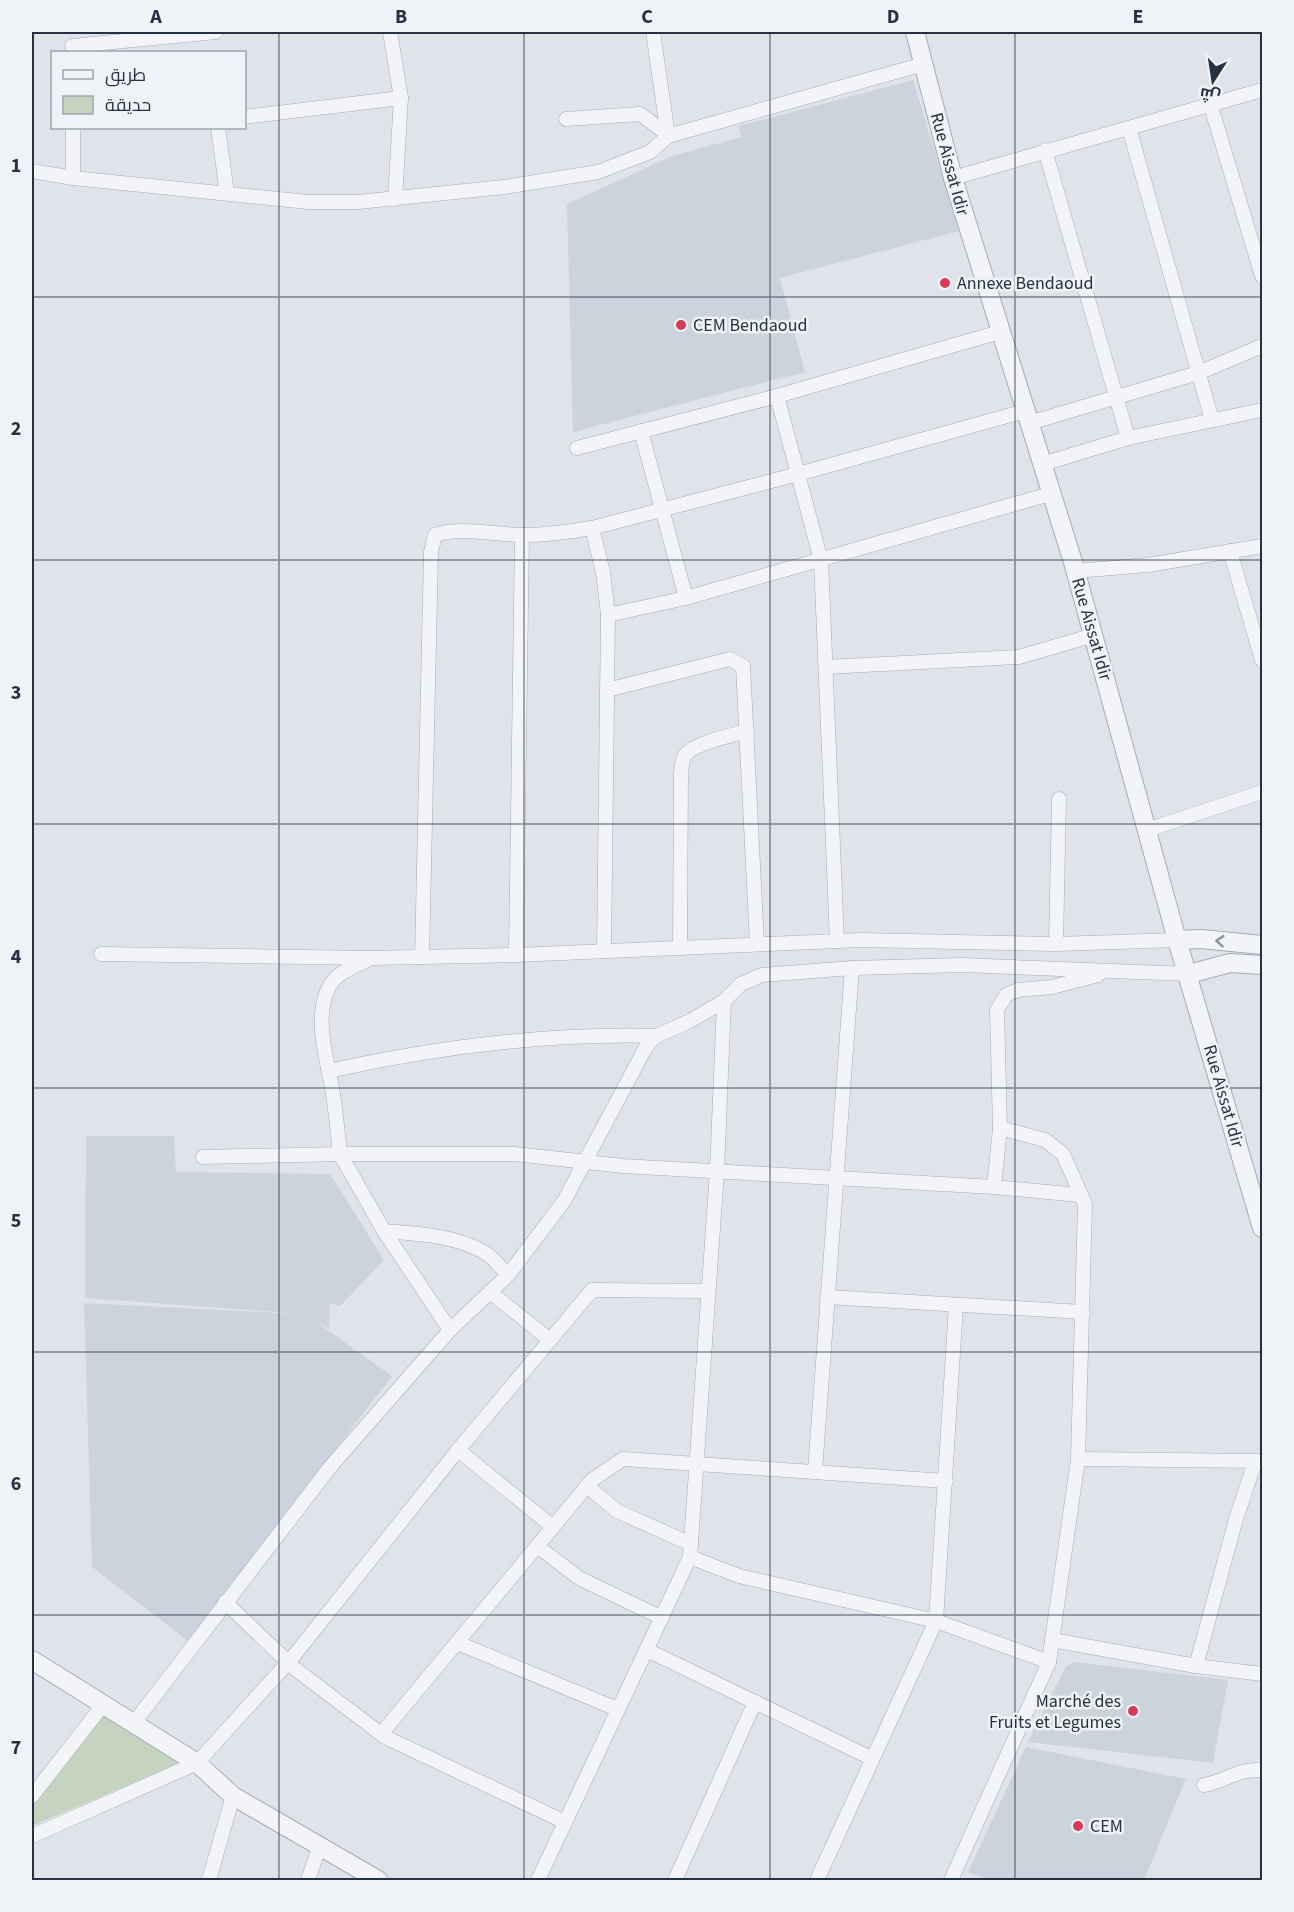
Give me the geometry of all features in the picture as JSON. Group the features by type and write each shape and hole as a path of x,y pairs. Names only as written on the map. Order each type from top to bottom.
{"street":[{"path":"72,32 72,49 164,34 216,32"},
{"path":"390,32 401,98 395,199"},
{"path":"653,32 668,135"},
{"name":"Rue Aissat Idir","path":"915,32 952,178 1076,571 1177,940 1263,1228"},
{"path":"32,171 74,178 308,202 395,199 504,187 598,172 650,152 668,135 924,64"},
{"path":"952,178 1210,103 1263,90"},
{"path":"246,117 401,98"},
{"path":"1210,103 1263,276"},
{"path":"566,119 640,114 668,135"},
{"path":"1129,128 1212,420"},
{"path":"73,129 74,178"},
{"path":"218,129 227,194"},
{"path":"1045,150 1128,438"},
{"path":"577,448 777,396 1000,332"},
{"path":"422,957 432,544 435,535 444,532 522,535 564,533 592,528 798,474 1027,417 1118,397 1198,374 1263,346"},
{"path":"777,396 821,560 837,941"},
{"path":"1042,464 1128,438 1263,410"},
{"path":"641,431 686,598"},
{"path":"608,615 686,598 1050,494"},
{"path":"592,528 603,572 608,615 604,951"},
{"path":"516,955 522,535"},
{"path":"1076,571 1148,565 1263,546"},
{"path":"1230,551 1263,660"},
{"path":"826,667 1019,657 1094,635"},
{"path":"607,690 720,661 738,661 745,672 757,944"},
{"path":"680,948 683,758 690,751 705,744 747,731"},
{"path":"1147,830 1263,792"},
{"path":"1056,944 1059,799"},
{"path":"101,954 371,958 516,955 837,941 1056,944 1201,939 1263,945"},
{"path":"371,958 345,971 330,985 322,1024 340,1154 384,1231 450,1330"},
{"path":"329,1071 423,1052 512,1039 656,1035 690,1021 724,1001 741,984 762,975 852,968 962,965 1106,973 1189,974 1230,963 1263,965"},
{"path":"815,1471 852,968"},
{"path":"994,1187 1000,1128 997,1011 1006,995 1018,990 1081,981 1106,973"},
{"path":"538,1881 616,1709 662,1618 691,1551 707,1291 717,1172 724,1001"},
{"path":"133,1724 331,1466 450,1330 508,1275 564,1201 626,1081 656,1035"},
{"path":"951,1881 1049,1662 1078,1460 1085,1204 1079,1195 1063,1154 1045,1140 1000,1128"},
{"path":"203,1157 515,1154 717,1172 994,1187 1079,1195"},
{"path":"384,1231 432,1236 485,1252 508,1275"},
{"path":"32,1836 197,1763 288,1662 458,1450 592,1290 707,1291"},
{"path":"490,1292 550,1340"},
{"path":"827,1297 1083,1312"},
{"path":"817,1881 936,1621 956,1305"},
{"path":"458,1450 553,1527"},
{"path":"381,1734 587,1486 623,1459 946,1481"},
{"path":"1078,1460 1259,1462 1236,1519 1196,1666"},
{"path":"587,1486 617,1511 739,1576 936,1621 1049,1662"},
{"path":"537,1546 579,1578 662,1618"},
{"path":"225,1602 288,1662 381,1734 565,1822"},
{"path":"1052,1640 1196,1666 1263,1674"},
{"path":"458,1644 616,1709"},
{"path":"647,1650 872,1758"},
{"path":"32,1660 197,1763 233,1796 378,1881"},
{"path":"675,1881 755,1702"},
{"path":"32,1796 103,1705"},
{"path":"1204,1785 1215,1783 1243,1769 1263,1770"},
{"path":"210,1881 233,1796"},
{"path":"308,1881 320,1845"}],"shaded area":[{"name":"CEM Bendaoud","path":"913,80 959,231 780,278 805,372 573,432 567,204 672,156 741,137 739,126"},
{"path":"86,1136 174,1136 176,1172 330,1174 384,1260 340,1306 330,1303 329,1329 315,1321 392,1376 188,1641 92,1567 84,1303 303,1314 85,1298"},
{"name":"Marché des Fruits et Legumes","path":"1075,1662 1228,1680 1213,1763 1028,1742 1066,1666"},
{"name":"CEM","path":"1026,1747 1186,1779 1144,1880 988,1880 968,1872"}],"green space":[{"path":"102,1715 182,1762 32,1826 32,1800"}],"place":[{"name":"Annexe Bendaoud","path":"945,283"},
{"name":"CEM Bendaoud","path":"681,325"},
{"name":"Marché des Fruits et Legumes","path":"1133,1711"},
{"name":"CEM","path":"1078,1826"}]}
